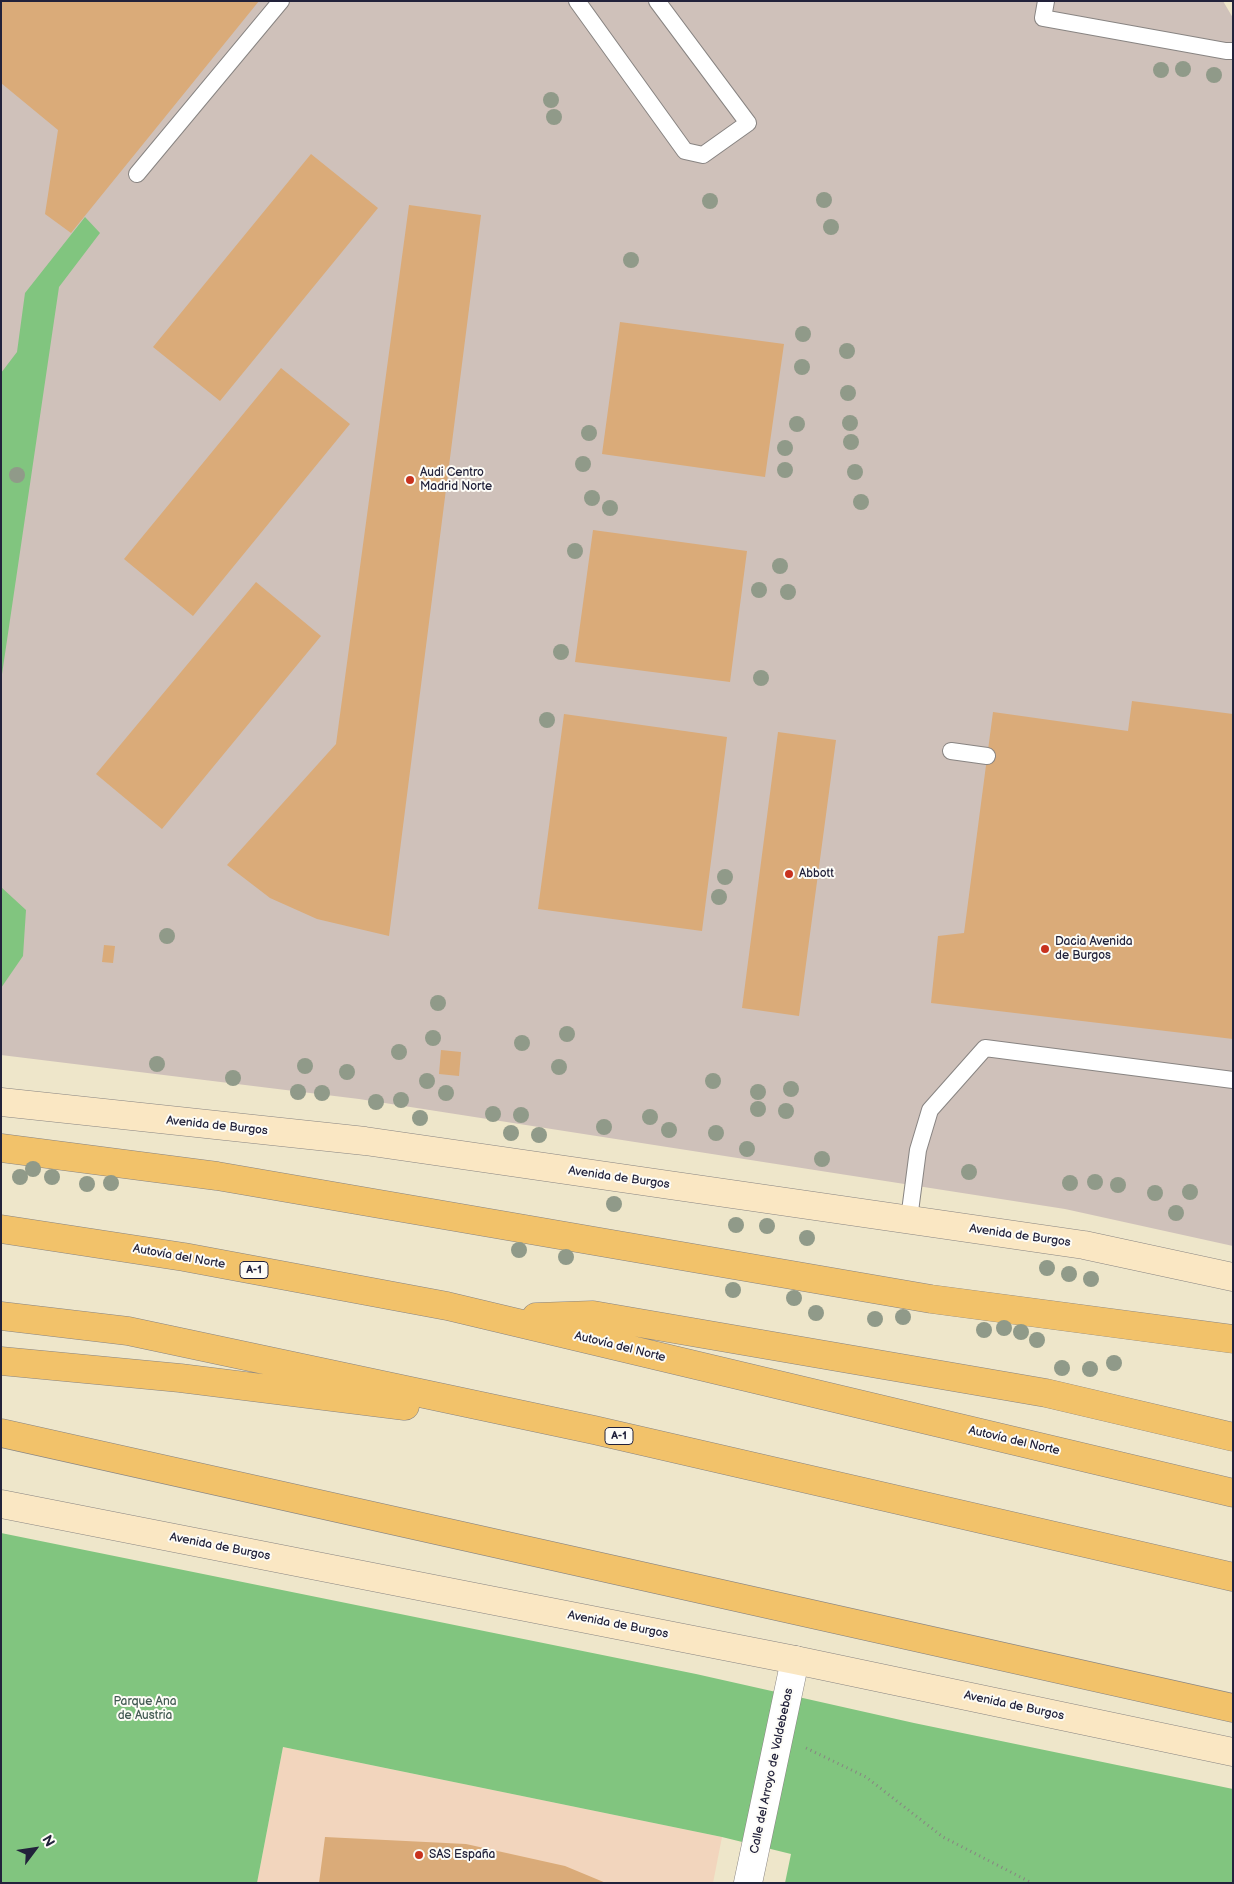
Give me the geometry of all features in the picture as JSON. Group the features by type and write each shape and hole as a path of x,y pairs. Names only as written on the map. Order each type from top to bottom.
{"highway":[{"path":"1,1148 217,1176 932,1299 1233,1339"},
{"name":"Autovía del Norte","path":"1,1229 184,1257 506,1319 706,1369 1233,1493"},
{"path":"506,1319 593,1315 1046,1393 1233,1437"},
{"name":"A-1","path":"1,1316 128,1331 594,1430 1233,1577"},
{"path":"1,1361 180,1378 594,1430"},
{"path":"1,1433 1233,1708"}],"street":[{"name":"Avenida de Burgos","path":"1,1102 365,1141 1084,1245 1233,1277"},
{"name":"Avenida de Burgos","path":"1,1504 795,1660 1233,1752"},
{"name":"Calle del Arroyo de Valdebebas","path":"748,1883 795,1660"}],"lane":[{"path":"137,174 281,1"},
{"path":"577,1 685,152 703,155 748,123 657,1"},
{"path":"1046,1 1043,18 1233,51"},
{"path":"951,751 987,756"},
{"path":"909,1219 918,1150 930,1110 986,1048 1233,1080"}],"path":[{"path":"779,1735 866,1776 943,1836 1032,1883"}],"shaded area":[{"path":"1,1 1223,1 1233,18 1233,1246 1065,1209 359,1099 1,1055"},
{"path":"283,1747 722,1837 713,1883 257,1883"}],"green space":[{"path":"85,217 100,233 59,287 1,681 1,373 17,352 25,293"},
{"path":"1,887 26,910 23,956 1,988"},
{"name":"Parque Ana de Austria","path":"1,1533 696,1674 914,1723 1233,1789 1233,1883 785,1883 791,1854 722,1837 283,1747 257,1883 1,1883"}],"building":[{"path":"1,1 259,1 71,233 45,214 58,130 1,83"},
{"path":"311,154 378,208 220,401 153,347"},
{"name":"Audi Centro Madrid Norte","path":"409,205 481,215 389,936 317,919 270,898 227,865 336,744"},
{"path":"620,322 784,344 765,477 602,454"},
{"path":"281,368 350,424 193,616 124,559"},
{"path":"593,530 747,551 730,682 575,662"},
{"path":"256,582 321,636 162,829 96,774"},
{"path":"1132,701 1233,714 1233,1039 931,1003 938,936 964,933 993,712 1128,731"},
{"path":"564,714 727,737 702,931 538,909"},
{"name":"Abbott","path":"778,732 836,740 799,1016 742,1008"},
{"path":"104,945 115,946 113,963 102,962"},
{"path":"441,1050 461,1052 459,1076 439,1074"},
{"name":"SAS España","path":"325,1837 466,1844 565,1866 606,1883 319,1883"}],"place":[{"name":"Audi Centro Madrid Norte","path":"410,480"},
{"name":"Abbott","path":"789,874"},
{"name":"Dacia Avenida de Burgos","path":"1045,949"},
{"name":"SAS España","path":"419,1855"}]}
